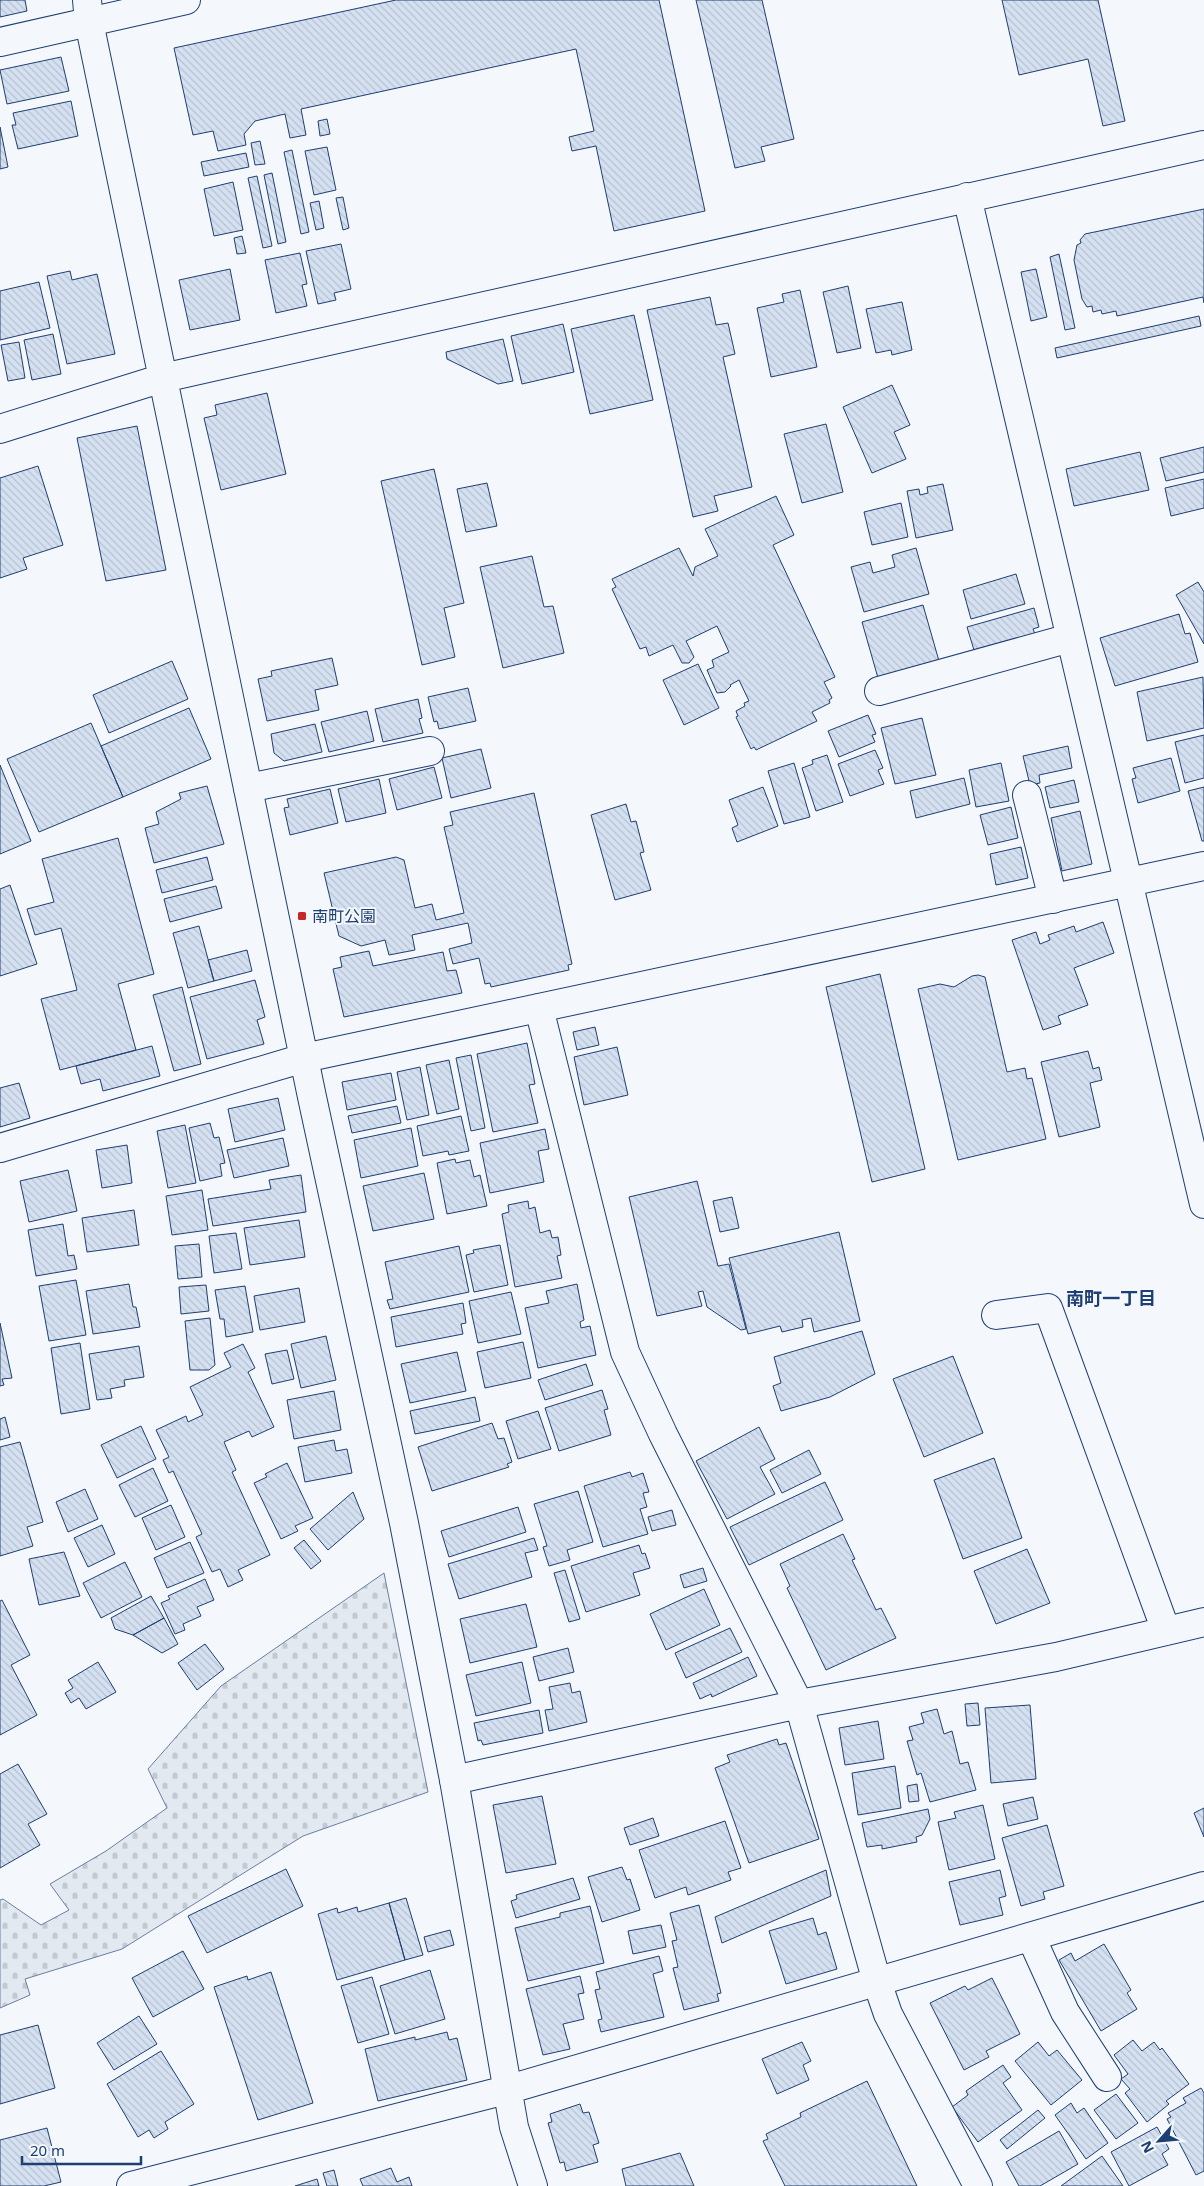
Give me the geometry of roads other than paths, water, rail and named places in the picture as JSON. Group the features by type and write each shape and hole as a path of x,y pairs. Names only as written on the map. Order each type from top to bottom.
{"street":[{"path":"0,42 88,11 186,0"},
{"path":"88,11 162,378 304,1058 404,1523 454,1780 506,2090 514,2127 533,2186"},
{"path":"0,429 162,378 1204,145"},
{"path":"967,197 1070,638 1130,883 1204,1204"},
{"path":"879,691 1070,638"},
{"path":"248,788 430,751"},
{"path":"1027,795 1053,899"},
{"path":"0,1148 304,1058 1204,866"},
{"path":"539,1008 625,1352 663,1434 799,1704 877,1982 888,2014 978,2186"},
{"path":"996,1315 1048,1308 1166,1631"},
{"path":"454,1780 799,1704 1056,1657 1204,1622"},
{"path":"131,2186 506,2090 1204,1886"},
{"path":"1030,1937 1065,2012 1107,2077"}],"place":[{"name":"南町公園","path":"302,916"}],"district":[{"name":"南町一丁目","path":"1111,1298"}]}
